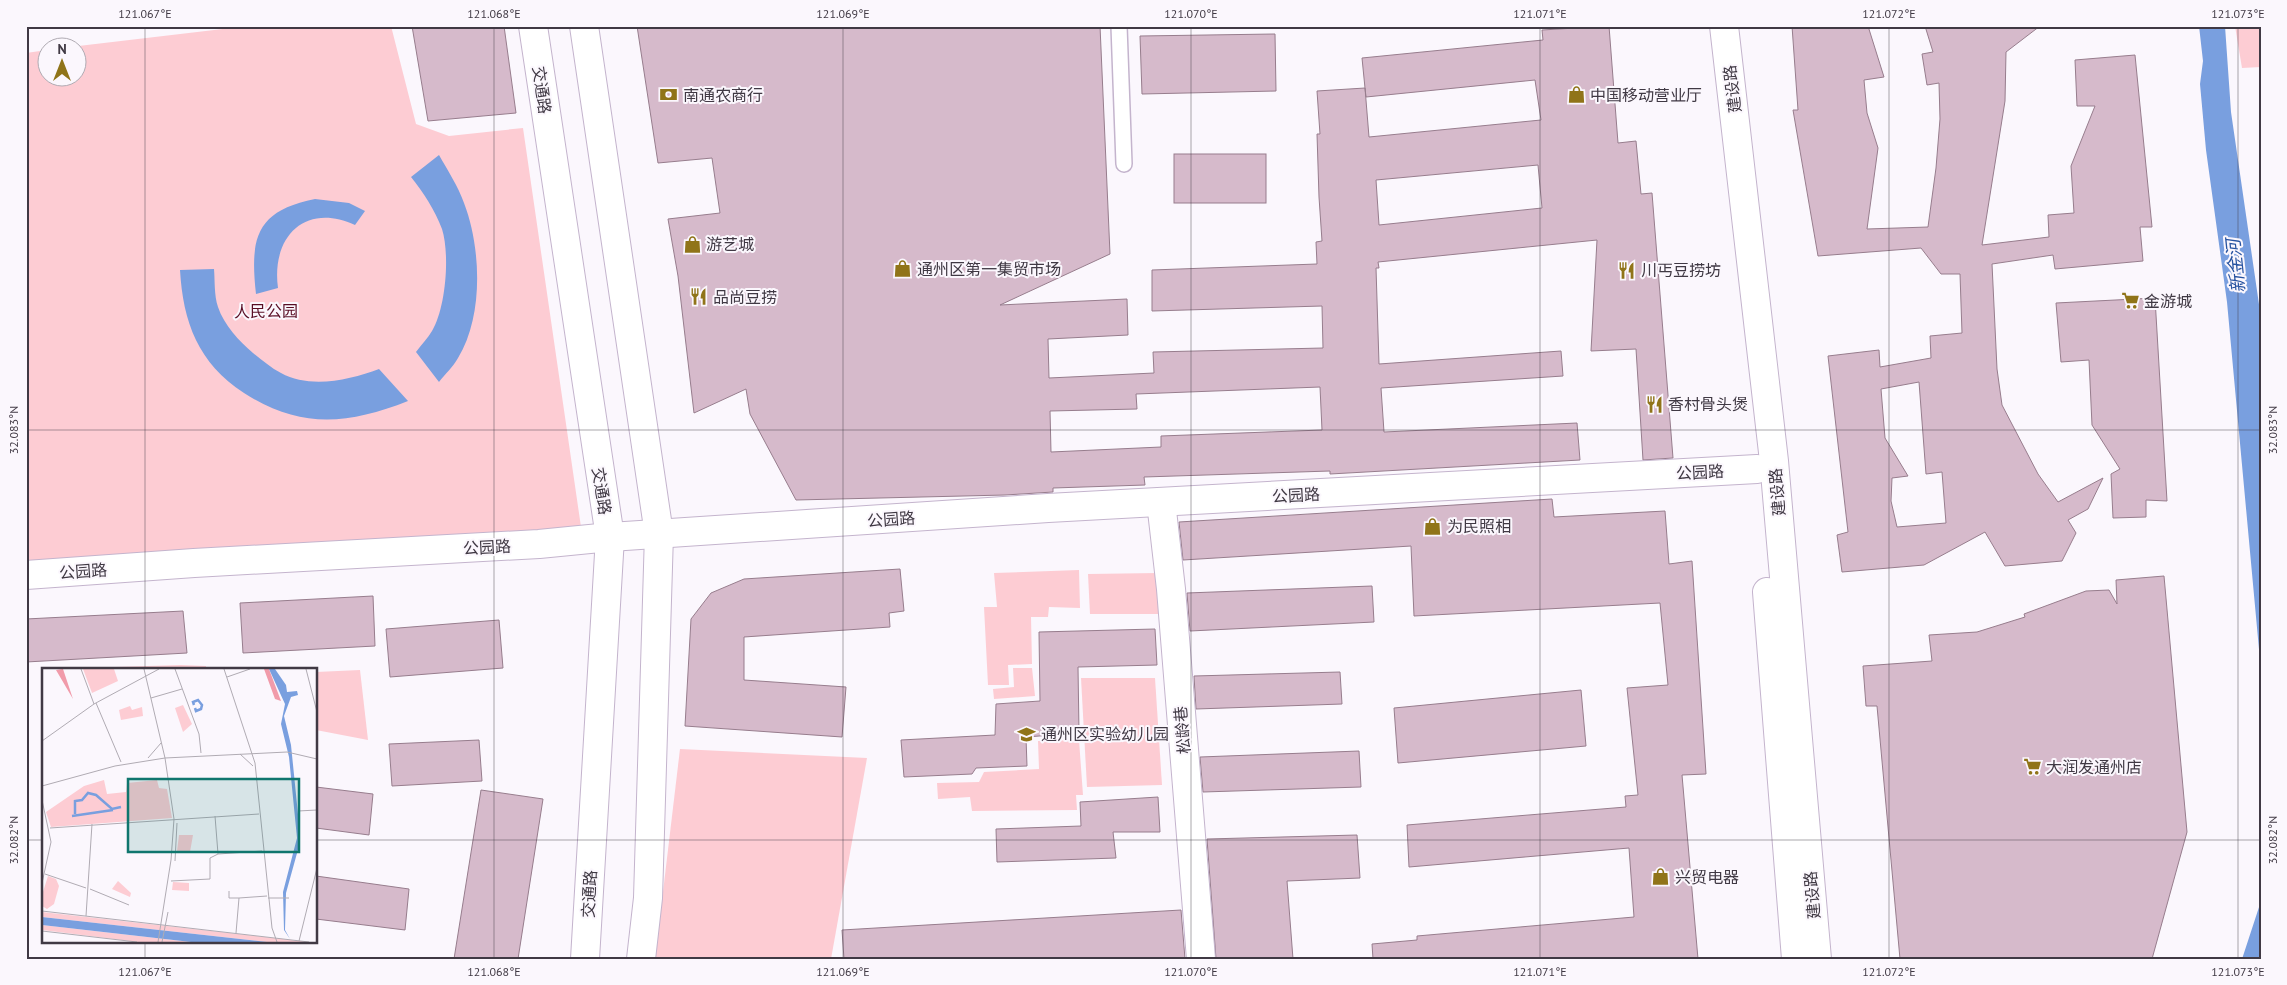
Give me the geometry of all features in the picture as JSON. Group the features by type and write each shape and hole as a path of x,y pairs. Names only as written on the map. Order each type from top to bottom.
{"street":[{"name":"交通路","path":"533,26 610,537 586,959"},
{"path":"584,26 659,534 648,898 641,959"},
{"name":"建设路","path":"1706,26 1757,469 1796,959"},
{"name":"建设路","path":"1724,26 1774,460 1817,959"},
{"name":"公园路","path":"26,575 194,562 539,544 610,537 1161,502 1757,469"},
{"name":"松龄巷","path":"1161,502 1171,589 1201,959"}],"lane":[{"path":"1119,26 1124,164"}],"green space":[{"name":"人民公园","path":"248,26 391,26 416,124 449,136 523,128 581,527 26,568 26,53 38,51 38,88 88,88 88,45"},
{"path":"2235,26 2261,26 2261,67 2242,68"},
{"path":"1079,570 1080,608 1049,607 1048,617 1031,617 1032,664 1008,665 1009,685 988,685 984,607 997,607 994,573"},
{"path":"1158,573 1160,614 1090,614 1088,574"},
{"path":"181,665 206,666 206,668 81,668"},
{"path":"1013,668 1032,668 1035,696 994,699 993,689 1014,687"},
{"path":"360,670 368,740 318,730 318,672"},
{"path":"1081,678 1155,678 1162,785 1087,787"},
{"path":"1079,740 1083,795 1076,795 1077,810 972,811 970,797 938,799 937,783 979,782 984,772 1039,769 1038,741"},
{"path":"680,749 867,758 831,959 655,959"}],"water":[{"name":"新金河","path":"2199,26 2225,26 2231,112 2261,318 2261,671 2227,302 2206,150 2200,84 2203,61"},
{"path":"439,155 459,191 470,221 474,240 477,281 476,302 466,341 456,361 439,382 416,352 432,331 441,309 445,281 446,252 439,222 424,195 411,177"},
{"path":"315,199 349,203 365,211 355,225 337,219 321,218 307,221 295,229 286,240 280,253 277,270 278,288 256,294 254,258 256,243 261,230 268,220 280,211 295,204"},
{"path":"214,269 215,293 224,320 242,343 274,369 292,378 317,382 356,377 379,369 408,401 365,415 344,419 324,419 304,418 285,413 265,405 244,393 228,381 204,355 189,324 180,270"},
{"path":"2261,901 2261,959 2242,959 2244,953"}],"building":[{"path":"412,26 504,26 516,113 428,121"},
{"path":"637,26 1100,26 1110,254 1000,305 1127,299 1128,335 1048,339 1049,378 1154,373 1153,352 1323,348 1322,306 1152,311 1152,270 1317,264 1316,242 1322,241 1317,134 1320,134 1317,91 1365,88 1362,58 1543,40 1542,30 1609,26 1618,143 1636,141 1641,194 1652,193 1673,458 1643,460 1636,349 1591,351 1597,240 1378,262 1379,268 1376,268 1379,364 1561,351 1563,376 1381,388 1384,432 1577,423 1580,460 1330,474 1330,471 1144,477 1145,485 1053,488 1053,492 1005,495 796,500 750,414 746,389 694,413 678,276 668,219 720,213 712,158 658,163","holes":["1535,80 1541,120 1369,137 1365,88 1366,97","1538,165 1542,208 1379,225 1376,180","1320,387 1322,430 1161,436 1161,447 1051,452 1050,411 1137,409 1136,394"]},
{"name":"金游城","path":"1792,26 1868,26 1884,77 1864,80 1867,113 1878,148 1867,229 1928,227 1940,119 1939,83 1927,85 1922,54 1933,52 1925,26 2040,26 2006,52 2005,101 1982,245 2049,237 2048,215 2074,213 2071,166 2095,106 2077,106 2075,60 2135,55 2152,227 2140,227 2143,261 2055,269 2053,255 1992,264 1997,369 2002,405 2038,474 2058,502 2103,478 2088,509 2068,520 2076,533 2062,561 2005,566 1985,532 1924,565 1842,572 1837,535 1848,532 1828,356 1879,350 1880,367 1931,358 1930,336 1962,333 1960,274 1941,274 1921,248 1818,256 1793,110 1798,110","holes":["1919,382 1926,474 1942,472 1946,523 1897,527 1891,501 1892,478 1908,476 1885,438 1881,389"]},
{"path":"1275,34 1276,91 1142,94 1140,36"},
{"path":"1174,154 1266,154 1266,203 1174,203"},
{"path":"2155,298 2167,501 2146,500 2146,517 2113,518 2111,474 2120,469 2092,425 2089,360 2061,362 2056,303"},
{"path":"1552,499 1554,517 1665,511 1669,564 1692,561 1706,774 1682,775 1698,959 1373,959 1372,944 1417,940 1417,936 1634,917 1629,848 1409,867 1407,825 1626,807 1625,796 1638,795 1627,688 1668,685 1660,603 1414,616 1411,546 1183,560 1179,522"},
{"path":"900,569 904,611 889,613 890,627 744,637 744,680 846,687 842,737 685,726 691,619 711,593 744,579"},
{"name":"大润发通州店","path":"2164,576 2187,832 2152,959 1900,959 1877,706 1866,706 1863,666 1932,661 1929,635 1977,632 2025,617 2024,614 2086,591 2109,590 2117,604 2116,580"},
{"path":"1372,586 1374,622 1190,631 1187,593"},
{"path":"373,596 375,646 243,653 240,603"},
{"path":"183,611 187,653 26,662 26,619"},
{"path":"499,620 503,668 390,677 386,629"},
{"path":"1155,629 1157,665 1078,667 1079,733 1026,737 1027,766 976,768 972,774 904,777 901,740 995,735 996,704 1040,701 1039,632"},
{"path":"1340,672 1342,704 1196,709 1194,676"},
{"path":"1581,690 1586,746 1398,763 1394,708"},
{"path":"479,740 482,781 392,786 389,744"},
{"path":"1359,751 1361,787 1203,792 1200,757"},
{"path":"318,787 373,794 369,835 318,828"},
{"path":"481,790 543,799 518,959 454,959"},
{"path":"1158,797 1160,832 1113,832 1116,858 997,862 996,829 1081,826 1080,802"},
{"path":"1357,835 1360,878 1287,881 1293,959 1216,959 1207,839"},
{"path":"318,876 409,889 405,930 318,919"},
{"path":"1181,910 1185,959 844,959 842,930"}],"place":[{"name":"南通农商行","path":"669,95"},
{"name":"中国移动营业厅","path":"1576,95"},
{"name":"游艺城","path":"692,244"},
{"name":"通州区第一集贸市场","path":"903,269"},
{"name":"川丐豆捞坊","path":"1627,270"},
{"name":"品尚豆捞","path":"699,297"},
{"name":"金游城","path":"2130,301"},
{"name":"香村骨头煲","path":"1654,404"},
{"name":"为民照相","path":"1433,526"},
{"name":"通州区实验幼儿园","path":"1027,734"},
{"name":"大润发通州店","path":"2032,767"},
{"name":"兴贸电器","path":"1661,877"}]}
